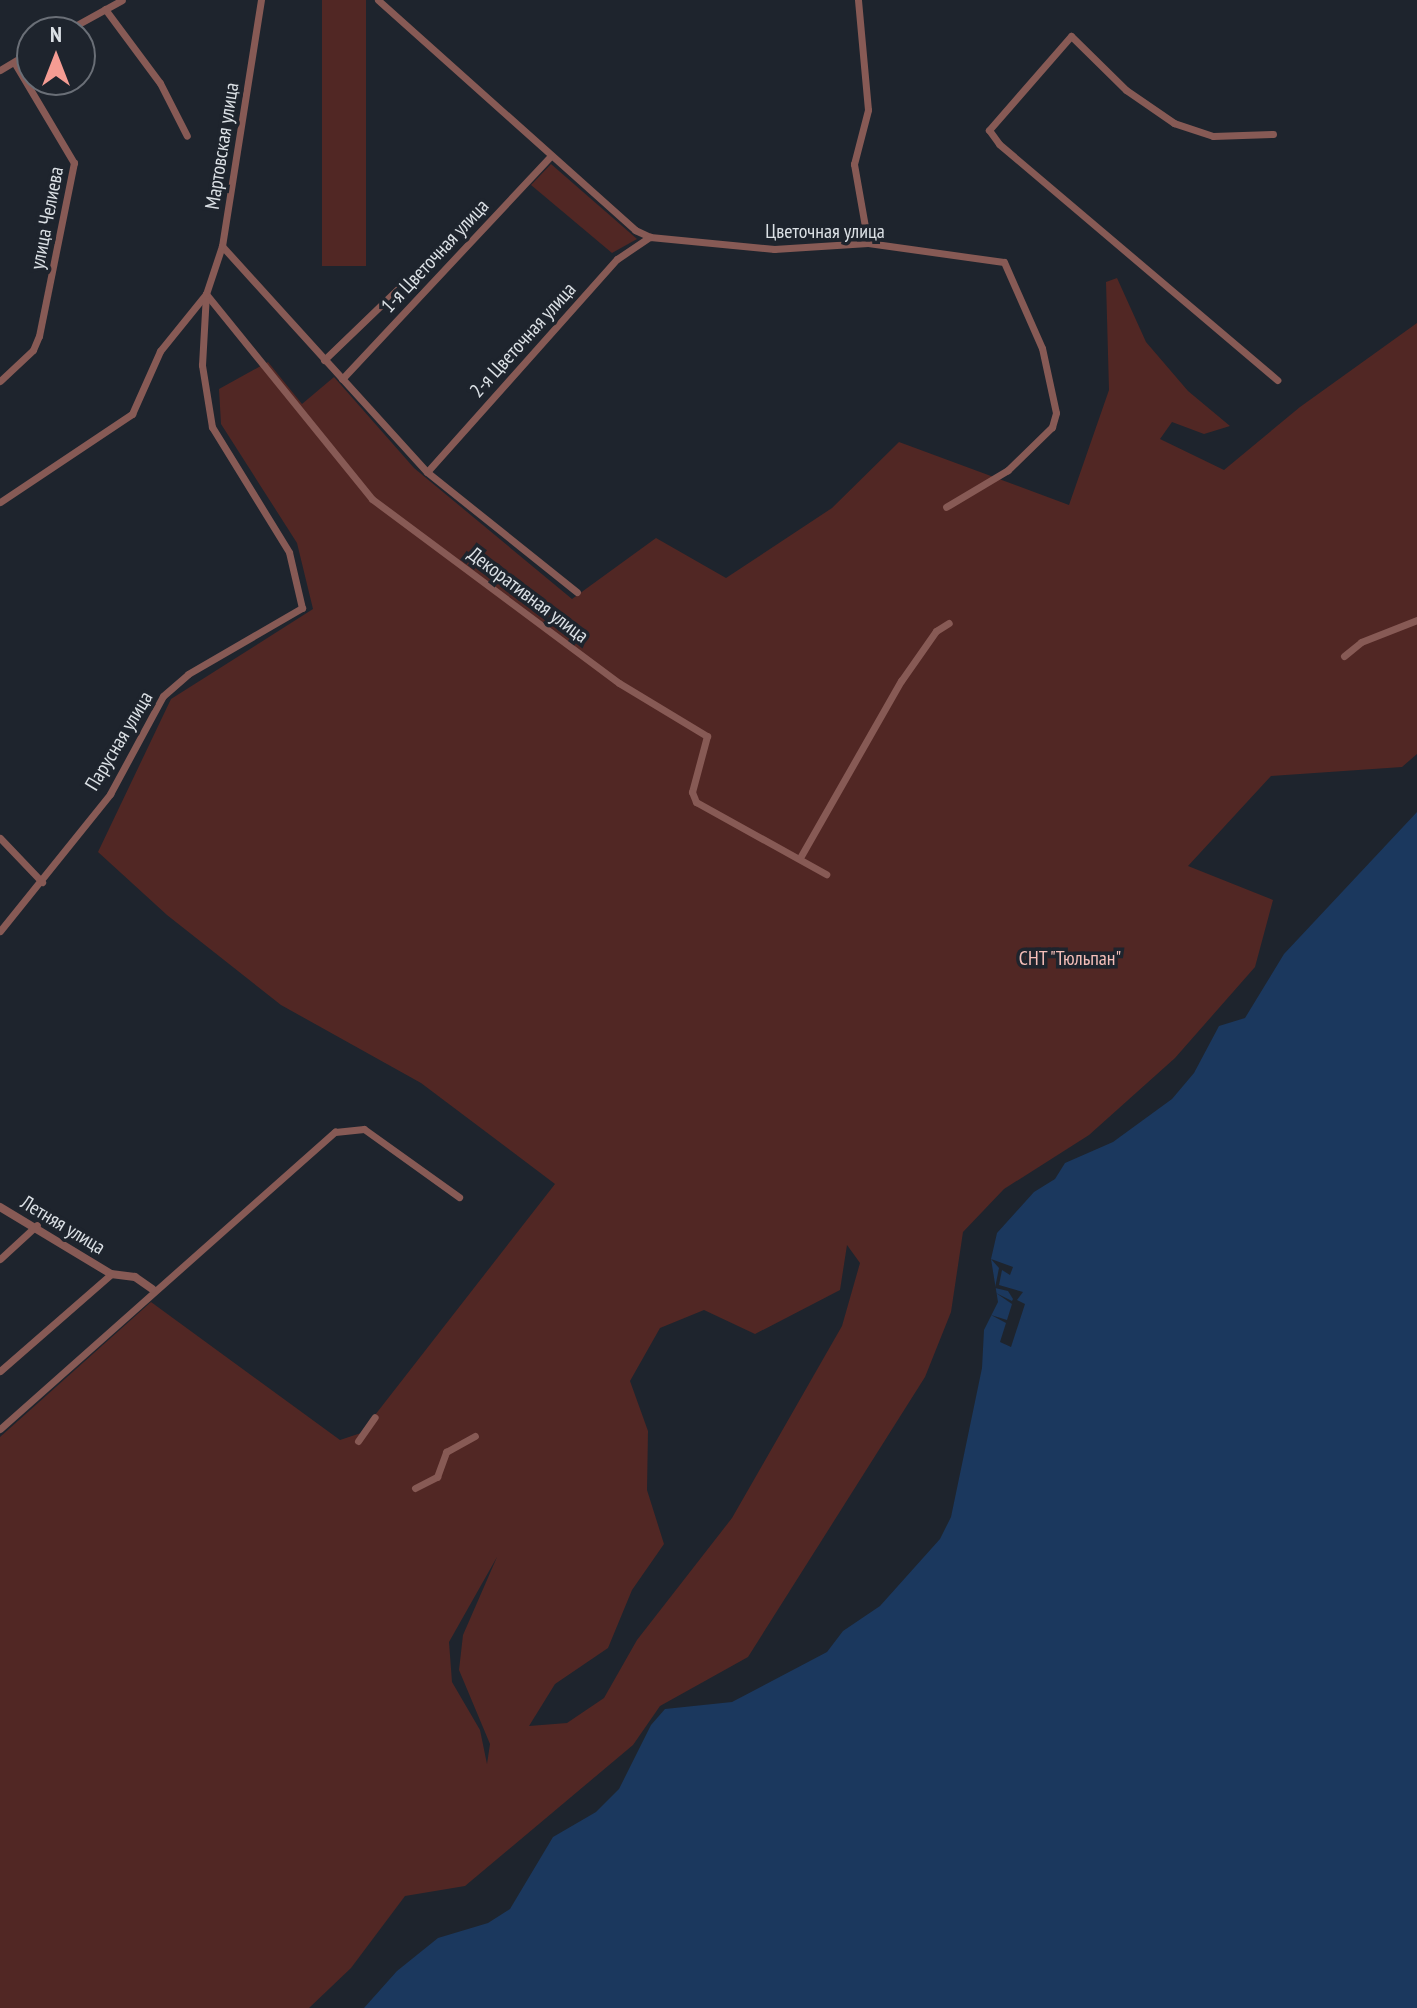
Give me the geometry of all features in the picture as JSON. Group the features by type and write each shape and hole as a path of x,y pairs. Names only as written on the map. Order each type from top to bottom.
{"street":[{"path":"93,16 122,0"},
{"name":"Мартовская улица","path":"206,294 222,246 261,0"},
{"name":"Цветочная улица","path":"378,0 635,230 650,237 774,249 868,243 1004,262 1042,348 1056,413 1052,427 1008,470 946,507"},
{"path":"858,0 868,110 854,164 868,243"},
{"path":"105,9 160,83 187,136"},
{"path":"1273,134 1213,136 1174,123 1126,90 1071,36 989,130 1277,380"},
{"path":"0,70 14,62"},
{"name":"улица Челиева","path":"0,381 33,350 39,336 74,163 14,62"},
{"name":"1-я Цветочная улица","path":"342,379 551,156"},
{"name":"2-я Цветочная улица","path":"427,472 617,259 650,237"},
{"path":"222,246 427,472 577,592"},
{"path":"324,360 402,285"},
{"path":"0,502 132,414 160,351 206,294"},
{"name":"Парусная улица","path":"0,931 42,882 86,818 110,794 163,696 188,674 302,608 289,552 212,427 202,365 206,294"},
{"name":"Декоративная улица","path":"206,294 372,499 619,683 707,736 692,792 696,802 801,856 826,874"},
{"path":"1344,656 1361,642 1417,620"},
{"path":"801,856 901,681 936,631 949,623"},
{"path":"0,838 42,882"},
{"path":"0,1429 96,1347 152,1289 258,1206 335,1132 364,1129 459,1197"},
{"name":"Летняя улица","path":"0,1207 37,1225 111,1274 135,1277 152,1289"},
{"path":"0,1259 37,1225"},
{"path":"0,1371 111,1274"},
{"path":"358,1441 375,1417"},
{"path":"415,1488 437,1477 446,1452 475,1436"}],"green space":[{"path":"322,0 366,0 366,266 322,266"},
{"path":"551,164 637,239 612,253 531,185"},
{"name":"СНТ \"Тюльпан\"","path":"1117,278 1146,342 1188,391 1230,426 1204,434 1172,422 1160,439 1224,470 1300,407 1417,323 1417,754 1402,767 1271,776 1188,866 1273,900 1255,967 1175,1058 1089,1135 1004,1189 963,1232 951,1312 925,1377 748,1657 660,1706 633,1745 465,1886 405,1896 351,1968 309,2008 0,2008 0,1437 151,1302 340,1440 361,1433 555,1184 421,1083 281,1005 167,915 98,852 171,699 313,609 297,543 221,424 219,389 268,362 302,404 334,377 414,468 572,599 656,538 726,578 832,508 899,442 1069,505 1109,390 1106,282","holes":["847,1245 860,1263 842,1326 732,1518 637,1640 604,1698 567,1723 529,1726 555,1684 608,1648 632,1590 664,1544 647,1490 648,1431 630,1381 660,1328 704,1310 755,1334 840,1290","497,1557 463,1635 459,1670 490,1744 487,1764 480,1730 452,1682 449,1642"]}],"water":[{"path":"1417,812 1417,2008 364,2008 397,1971 438,1938 488,1923 510,1909 553,1837 596,1812 619,1789 651,1725 665,1709 732,1702 827,1652 843,1631 880,1606 940,1539 951,1517 982,1368 984,1330 998,1302 991,1259 997,1233 1034,1192 1055,1179 1065,1163 1113,1142 1172,1099 1194,1073 1219,1026 1245,1018 1284,954"}],"pier":[{"path":"991,1259 1013,1267 1010,1275 1002,1270 999,1285 1023,1292 1017,1300 1025,1304 1011,1347 1000,1342 1006,1323 991,1315 1007,1320 1012,1304 996,1293 1013,1299 1008,1291 995,1288 999,1268"}]}
